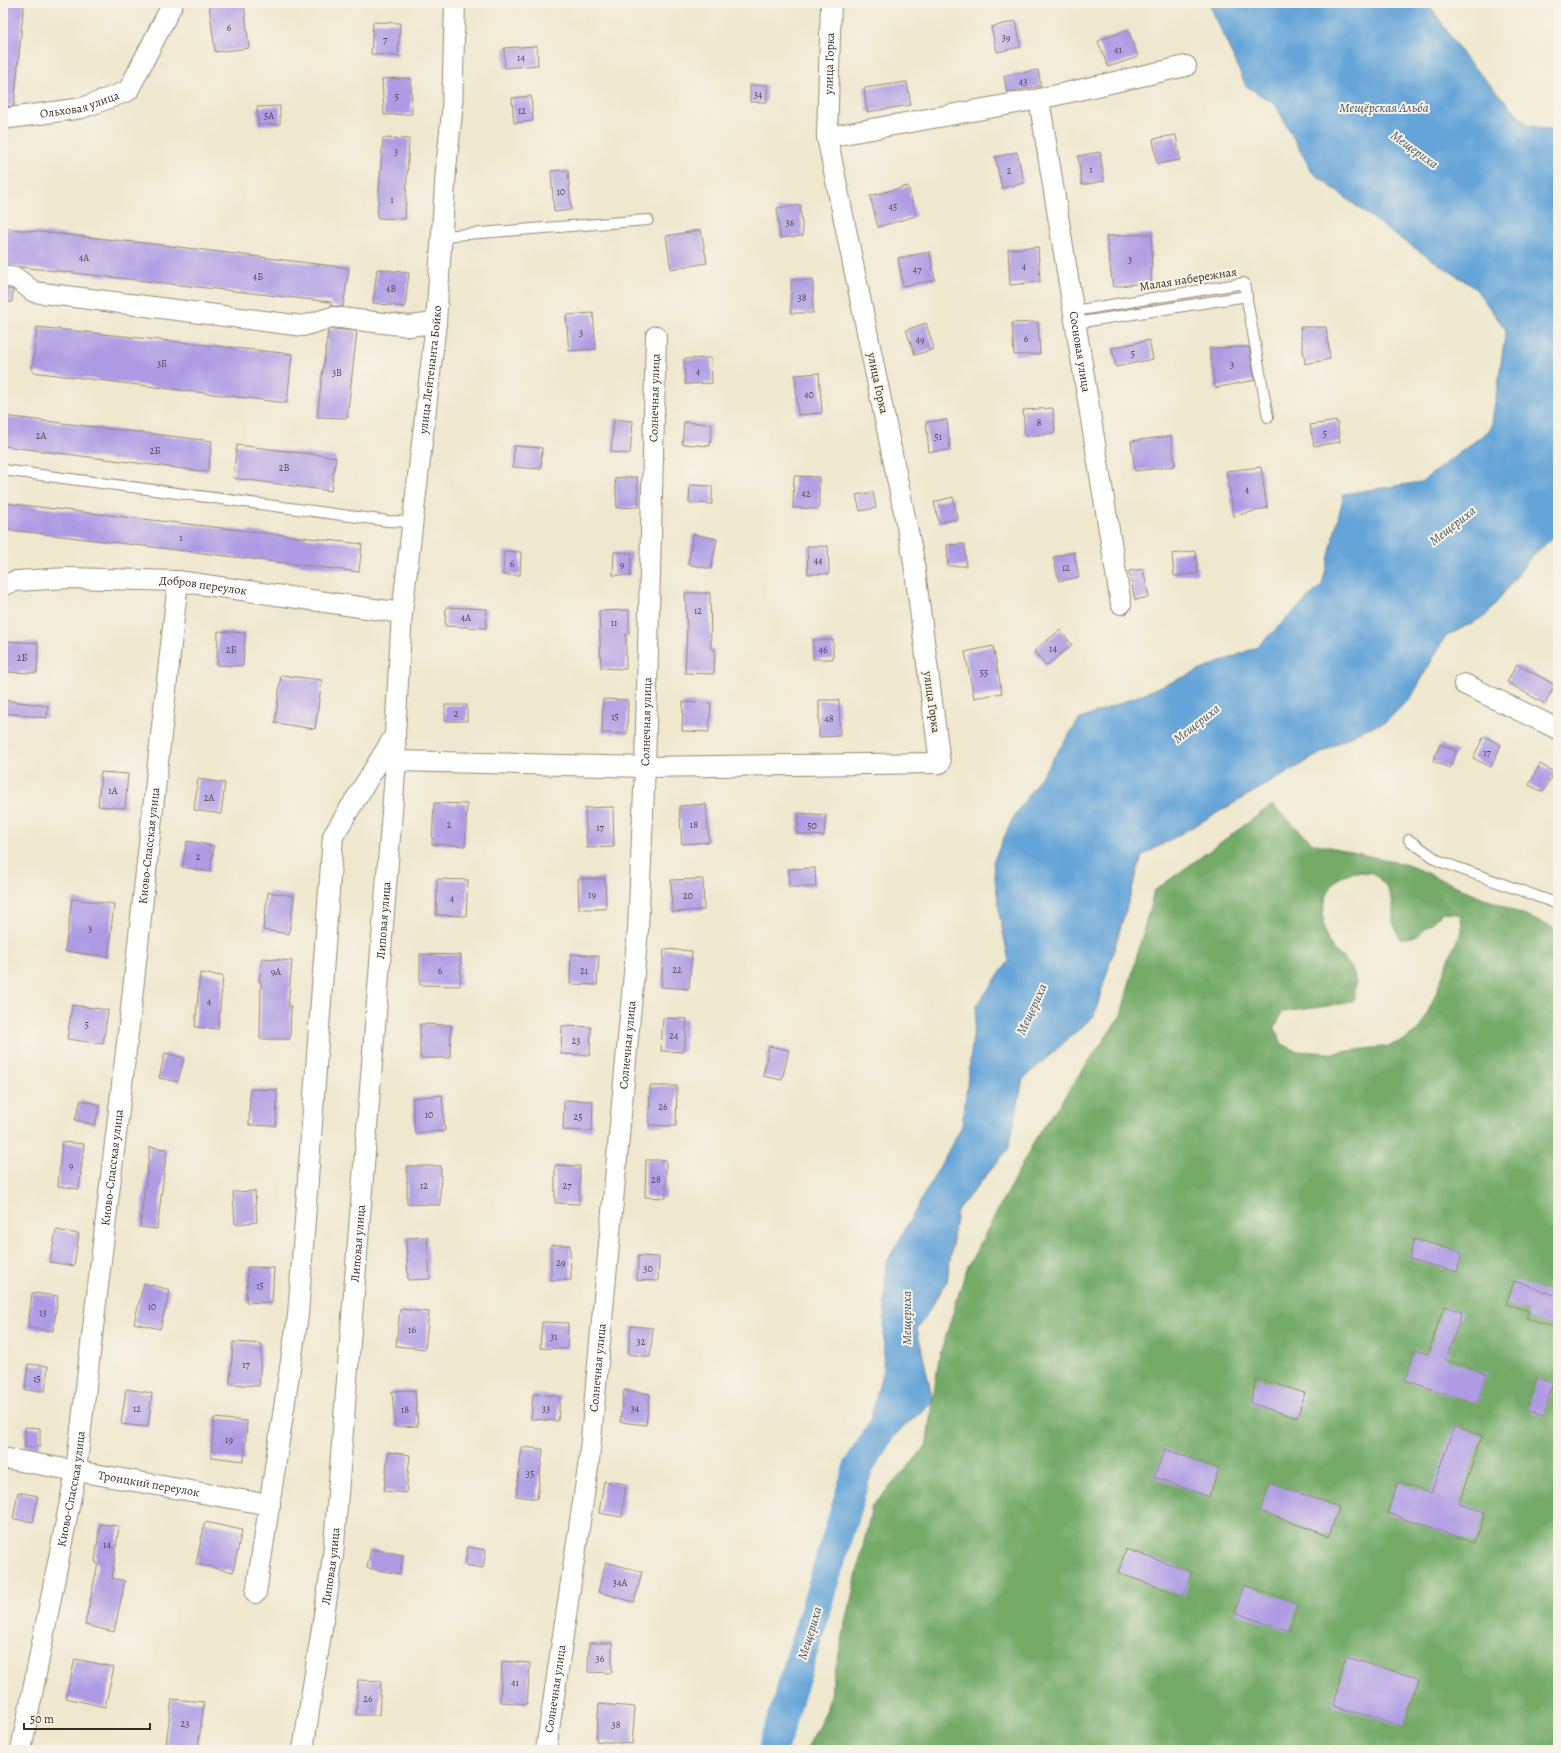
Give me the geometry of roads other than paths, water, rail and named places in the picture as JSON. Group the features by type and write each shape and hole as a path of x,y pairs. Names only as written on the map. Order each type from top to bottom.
{"street":[{"name":"Ольховая улица","path":"3,119 82,108 128,91 174,3"},
{"name":"улица Лейтенанта Бойко","path":"395,735 402,613 414,522 436,323 446,169 452,112 455,3"},
{"name":"улица Горка","path":"645,767 940,763 913,556 827,137 831,3"},
{"path":"827,137 1039,99 1186,66"},
{"name":"Сосновая улица","path":"1039,99 1121,604"},
{"path":"3,276 16,278 34,292 303,326 332,317 409,326 436,323"},
{"name":"Солнечная улица","path":"546,1750 588,1462 638,930 645,767 656,336"},
{"name":"Добров переулок","path":"3,585 16,581 68,578 178,580 402,613"},
{"name":"Киово-Спасская улица","path":"20,1750 76,1471 130,1017 178,580"},
{"path":"1464,684 1558,729"},
{"path":"256,1593 298,1315 333,836 395,735"},
{"name":"Липовая улица","path":"303,1750 333,1557 396,761 395,735"},
{"path":"396,761 645,767"},
{"name":"Троицкий переулок","path":"3,1458 270,1505"}],"lane":[{"path":"442,236 648,220"},
{"path":"1075,317 1247,296 1268,417"},
{"path":"3,470 388,520 414,522"},
{"path":"1409,840 1440,861 1558,904"}],"water":[{"name":"Мещёрская Альба","path":"1209,3 1428,3 1464,57 1528,125 1558,132 1558,533 1530,558 1487,615 1445,637 1412,696 1387,721 1358,732 1142,856 1094,1016 1023,1079 1009,1148 957,1211 947,1282 917,1329 933,1401 858,1468 883,1370 886,1264 962,1126 977,1005 1009,961 1000,918 993,862 1013,818 1079,720 1257,647 1322,585 1344,494 1421,482 1491,429 1506,330 1475,288 1389,231 1312,172 1275,104 1246,86"}],"waterway":[{"name":"Мещериха","path":"773,1750 858,1468 880,1432"}]}
